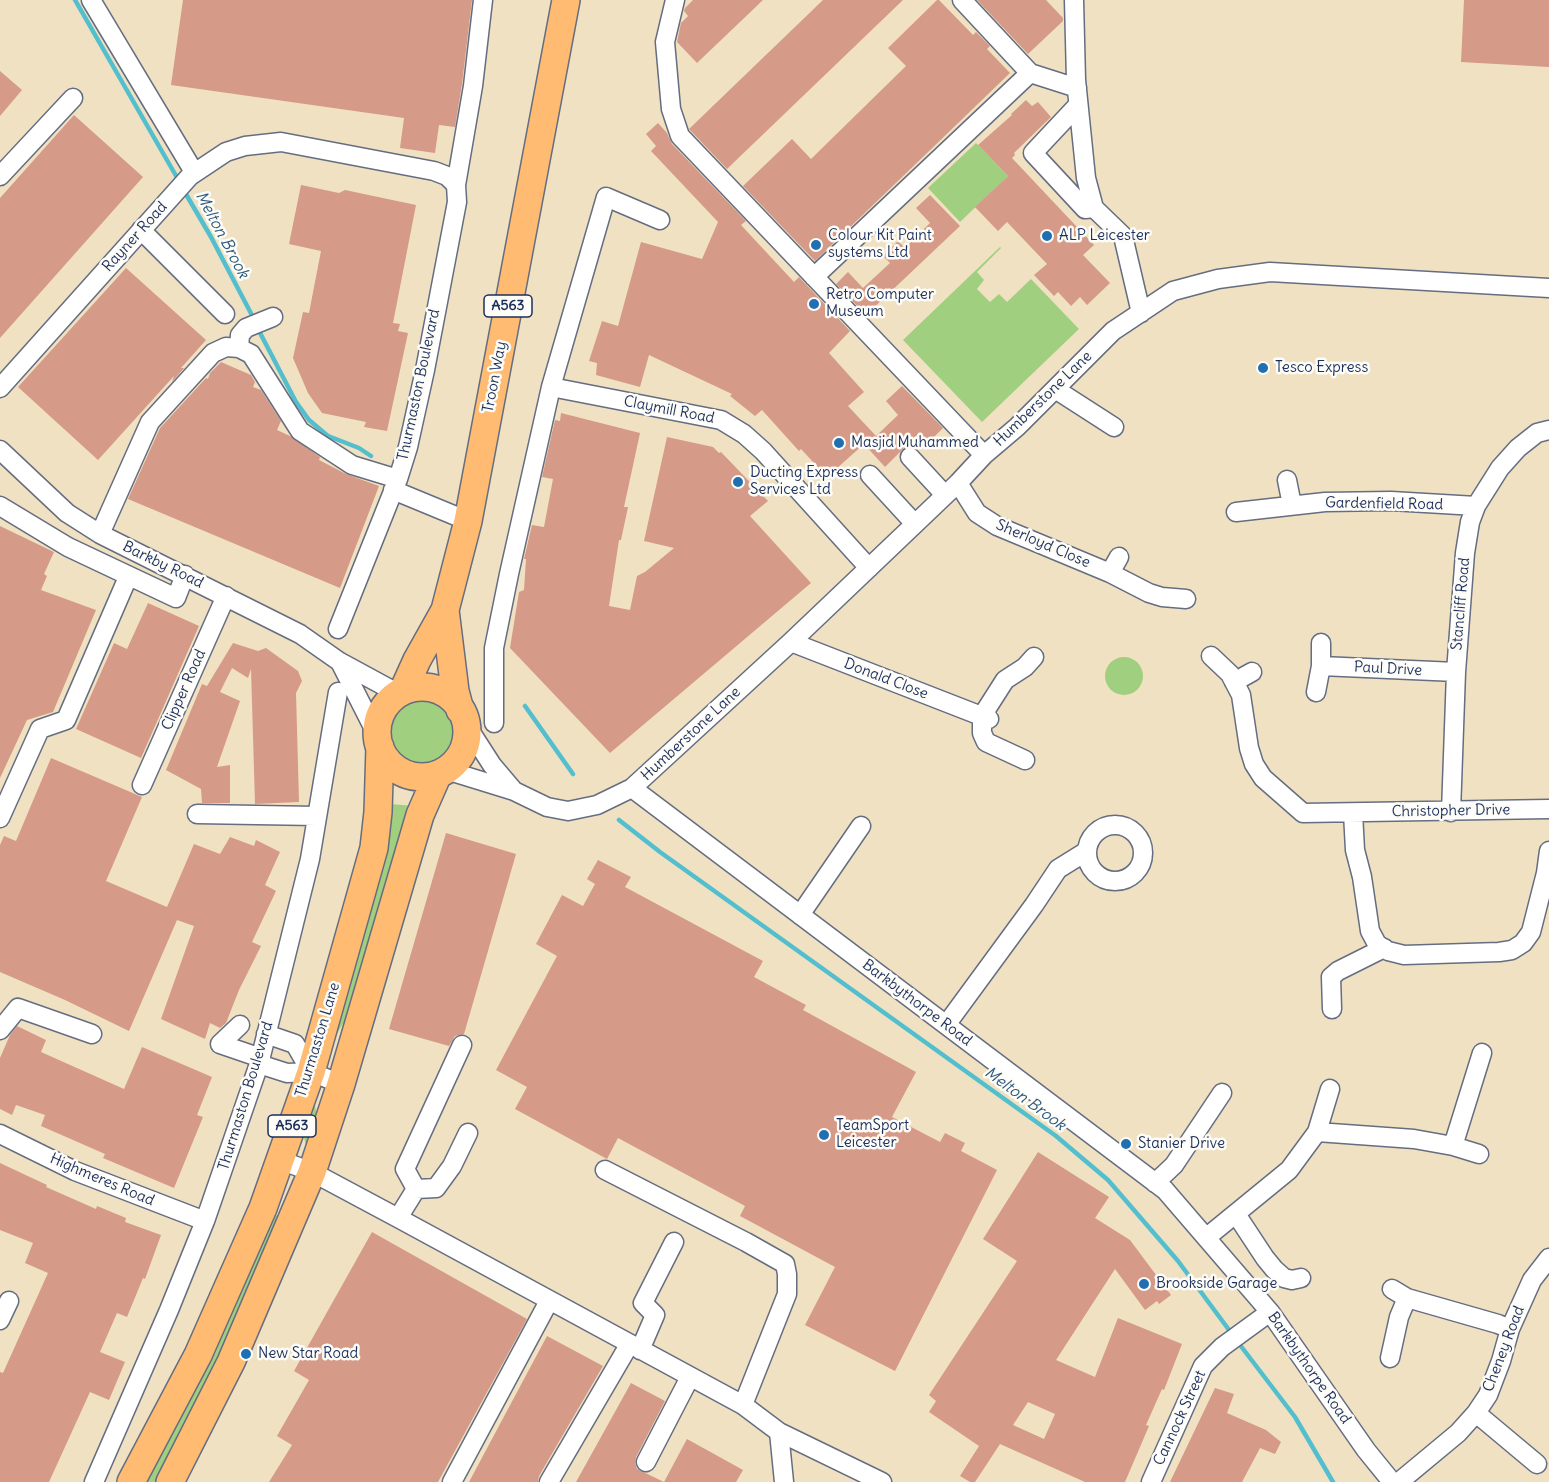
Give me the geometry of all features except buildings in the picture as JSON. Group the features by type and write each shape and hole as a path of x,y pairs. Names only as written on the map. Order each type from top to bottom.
{"highway":[{"name":"Troon Way","path":"401,693 445,610 468,521 566,0"},
{"name":"Troon Way","path":"445,610 455,691 463,716"},
{"path":"422,688 441,692 452,699 463,716 466,736 463,749 456,761 442,772 424,777 410,776 397,770 386,760 378,741 381,714 386,705 401,693 422,688"},
{"name":"Thurmaston Lane","path":"131,1482 198,1355 263,1208 311,1072 374,848 378,812 378,741"},
{"name":"A563","path":"170,1482 231,1362 312,1172 341,1084 420,815 442,772"}],"street":[{"path":"91,0 192,174"},
{"name":"Thurmaston Boulevard","path":"339,629 396,484 408,447 425,370 456,194 473,86 483,0"},
{"path":"675,0 665,42 671,109 680,136 984,456"},
{"path":"962,0 1030,73 1078,96"},
{"path":"1074,0 1078,96 1086,178 1094,208 1123,236 1141,313"},
{"path":"814,277 1030,73"},
{"path":"1078,96 1033,153 1085,209 1094,208"},
{"path":"0,176 73,98"},
{"name":"Rayner Road","path":"0,388 192,174 226,152 245,146 282,142 434,171 447,176 456,194"},
{"path":"494,723 494,648 509,574 551,387 606,197 660,220"},
{"path":"141,230 225,314"},
{"name":"Humberstone Lane","path":"442,772 514,791 547,807 568,811 597,805 632,788 869,568 1017,427 1113,331 1173,291 1218,279 1270,272 1549,288"},
{"path":"239,348 240,335 246,328 273,317"},
{"path":"100,534 150,422 213,353 225,347 239,348 251,354 300,431 352,465 396,484 468,521"},
{"name":"Claymill Road","path":"551,387 721,420 744,434 763,451 869,568"},
{"path":"1055,389 1114,427"},
{"name":"Stancliff Road","path":"1451,812 1456,672 1465,553 1470,522 1476,506 1500,468 1518,448 1538,433 1549,430"},
{"name":"Barkby Road","path":"0,450 67,513 100,534 300,634 340,662 401,693"},
{"name":"Sherloyd Close","path":"910,457 977,513 997,526 1118,577 1149,593 1162,597 1186,599"},
{"path":"870,474 915,524"},
{"path":"1287,480 1292,505"},
{"name":"Gardenfield Road","path":"1236,512 1325,502 1391,501 1476,506"},
{"path":"0,506 68,547 176,598 185,575"},
{"path":"1118,577 1119,557"},
{"path":"0,818 40,729 66,720 128,577"},
{"name":"Clipper Road","path":"142,785 226,596"},
{"name":"Donald Close","path":"791,642 985,717"},
{"path":"1316,692 1321,666 1321,643"},
{"name":"Christopher Drive","path":"1211,656 1230,674 1241,695 1254,764 1263,777 1303,813 1549,809"},
{"path":"1025,760 986,742 982,733 985,717 1001,686 1011,675 1026,667 1034,657"},
{"name":"Barkby Road","path":"340,662 378,741"},
{"name":"Paul Drive","path":"1321,666 1456,672"},
{"path":"1234,682 1252,672"},
{"name":"Thurmaston Boulevard","path":"94,1482 170,1310 205,1221 260,1061 310,859 338,692"},
{"name":"Humberstone Lane","path":"463,716 492,765 514,791"},
{"name":"Barkbythorpe Road","path":"632,788 1165,1190 1270,1311 1366,1450 1392,1482"},
{"path":"1353,813 1355,850 1369,923 1377,944 1404,955 1512,950 1523,943 1531,932 1546,873 1549,851"},
{"path":"197,814 316,816"},
{"path":"800,915 861,826"},
{"path":"946,1025 1058,869 1087,850"},
{"path":"1332,1008 1331,977 1338,971 1384,948"},
{"path":"0,1030 18,1008 92,1034"},
{"path":"240,1025 220,1044 287,1073 311,1072 341,1084"},
{"path":"266,1034 295,1044 311,1072"},
{"path":"416,1189 405,1169 462,1045"},
{"path":"1453,1146 1482,1053"},
{"path":"1207,1237 1289,1170 1317,1132 1329,1089"},
{"path":"1155,1183 1173,1165 1222,1093"},
{"path":"1317,1132 1414,1138 1479,1154"},
{"path":"416,1189 436,1188 452,1166 468,1133"},
{"name":"Highmeres Road","path":"0,1134 75,1171 205,1221"},
{"path":"280,1160 312,1172 743,1405 779,1432 882,1482"},
{"path":"605,1170 746,1242 784,1264 787,1274 787,1294 743,1405"},
{"path":"398,1218 416,1189"},
{"path":"1236,1214 1264,1258 1274,1269 1284,1278 1292,1280 1301,1278"},
{"path":"549,1482 655,1315 643,1303 674,1242"},
{"name":"Cheney Road","path":"1399,1482 1458,1433 1476,1413 1488,1395 1510,1329 1532,1280 1549,1258"},
{"path":"1390,1358 1399,1317 1399,1294 1510,1329"},
{"path":"0,1320 9,1301"},
{"path":"452,1482 549,1301"},
{"name":"Cannock Street","path":"1151,1482 1203,1366 1222,1347 1270,1311"},
{"path":"646,1462 690,1377"},
{"path":"1476,1413 1537,1464"},
{"path":"779,1432 784,1482"}],"green space":[{"path":"976,143 1008,176 960,222 928,188"},
{"path":"1000,247 977,272 984,280 977,289 990,302 999,294 1007,302 1031,279 1079,329 982,422 903,340"},
{"path":"1124,657 1137,663 1143,676 1137,689 1124,695 1111,689 1105,676 1111,663"},
{"path":"421,698 434,701 445,708 452,719 455,732 452,745 445,756 434,763 421,766 408,763 397,756 390,745 387,732 390,719 397,708 408,701"},
{"path":"390,804 415,806 347,1017 335,1037"},
{"path":"312,1090 317,1116 308,1152 302,1131"},
{"path":"275,1215 284,1217 162,1482 142,1482 170,1426 215,1353"}],"waterway":[{"name":"Melton Brook","path":"75,0 179,181"},
{"name":"Melton Brook","path":"183,189 255,321"},
{"name":"Melton Brook","path":"258,329 296,402 309,420 328,436 359,448 371,456"},
{"name":"Melton Brook","path":"525,706 573,774"},
{"name":"Melton Brook","path":"619,820 660,852 1056,1136 1108,1180 1178,1261 1232,1334"},
{"name":"Melton Brook","path":"1237,1341 1295,1417 1333,1482"}],"place":[{"name":"ALP Leicester","path":"1047,236"},
{"name":"Colour Kit Paint systems Ltd","path":"816,245"},
{"name":"Retro Computer Museum","path":"814,304"},
{"name":"Tesco Express","path":"1263,368"},
{"name":"Masjid Muhammed","path":"839,443"},
{"name":"Ducting Express Services Ltd","path":"738,482"},
{"name":"TeamSport Leicester","path":"824,1135"},
{"name":"Stanier Drive","path":"1126,1144"},
{"name":"Brookside Garage","path":"1144,1284"},
{"name":"New Star Road","path":"246,1354"}]}
